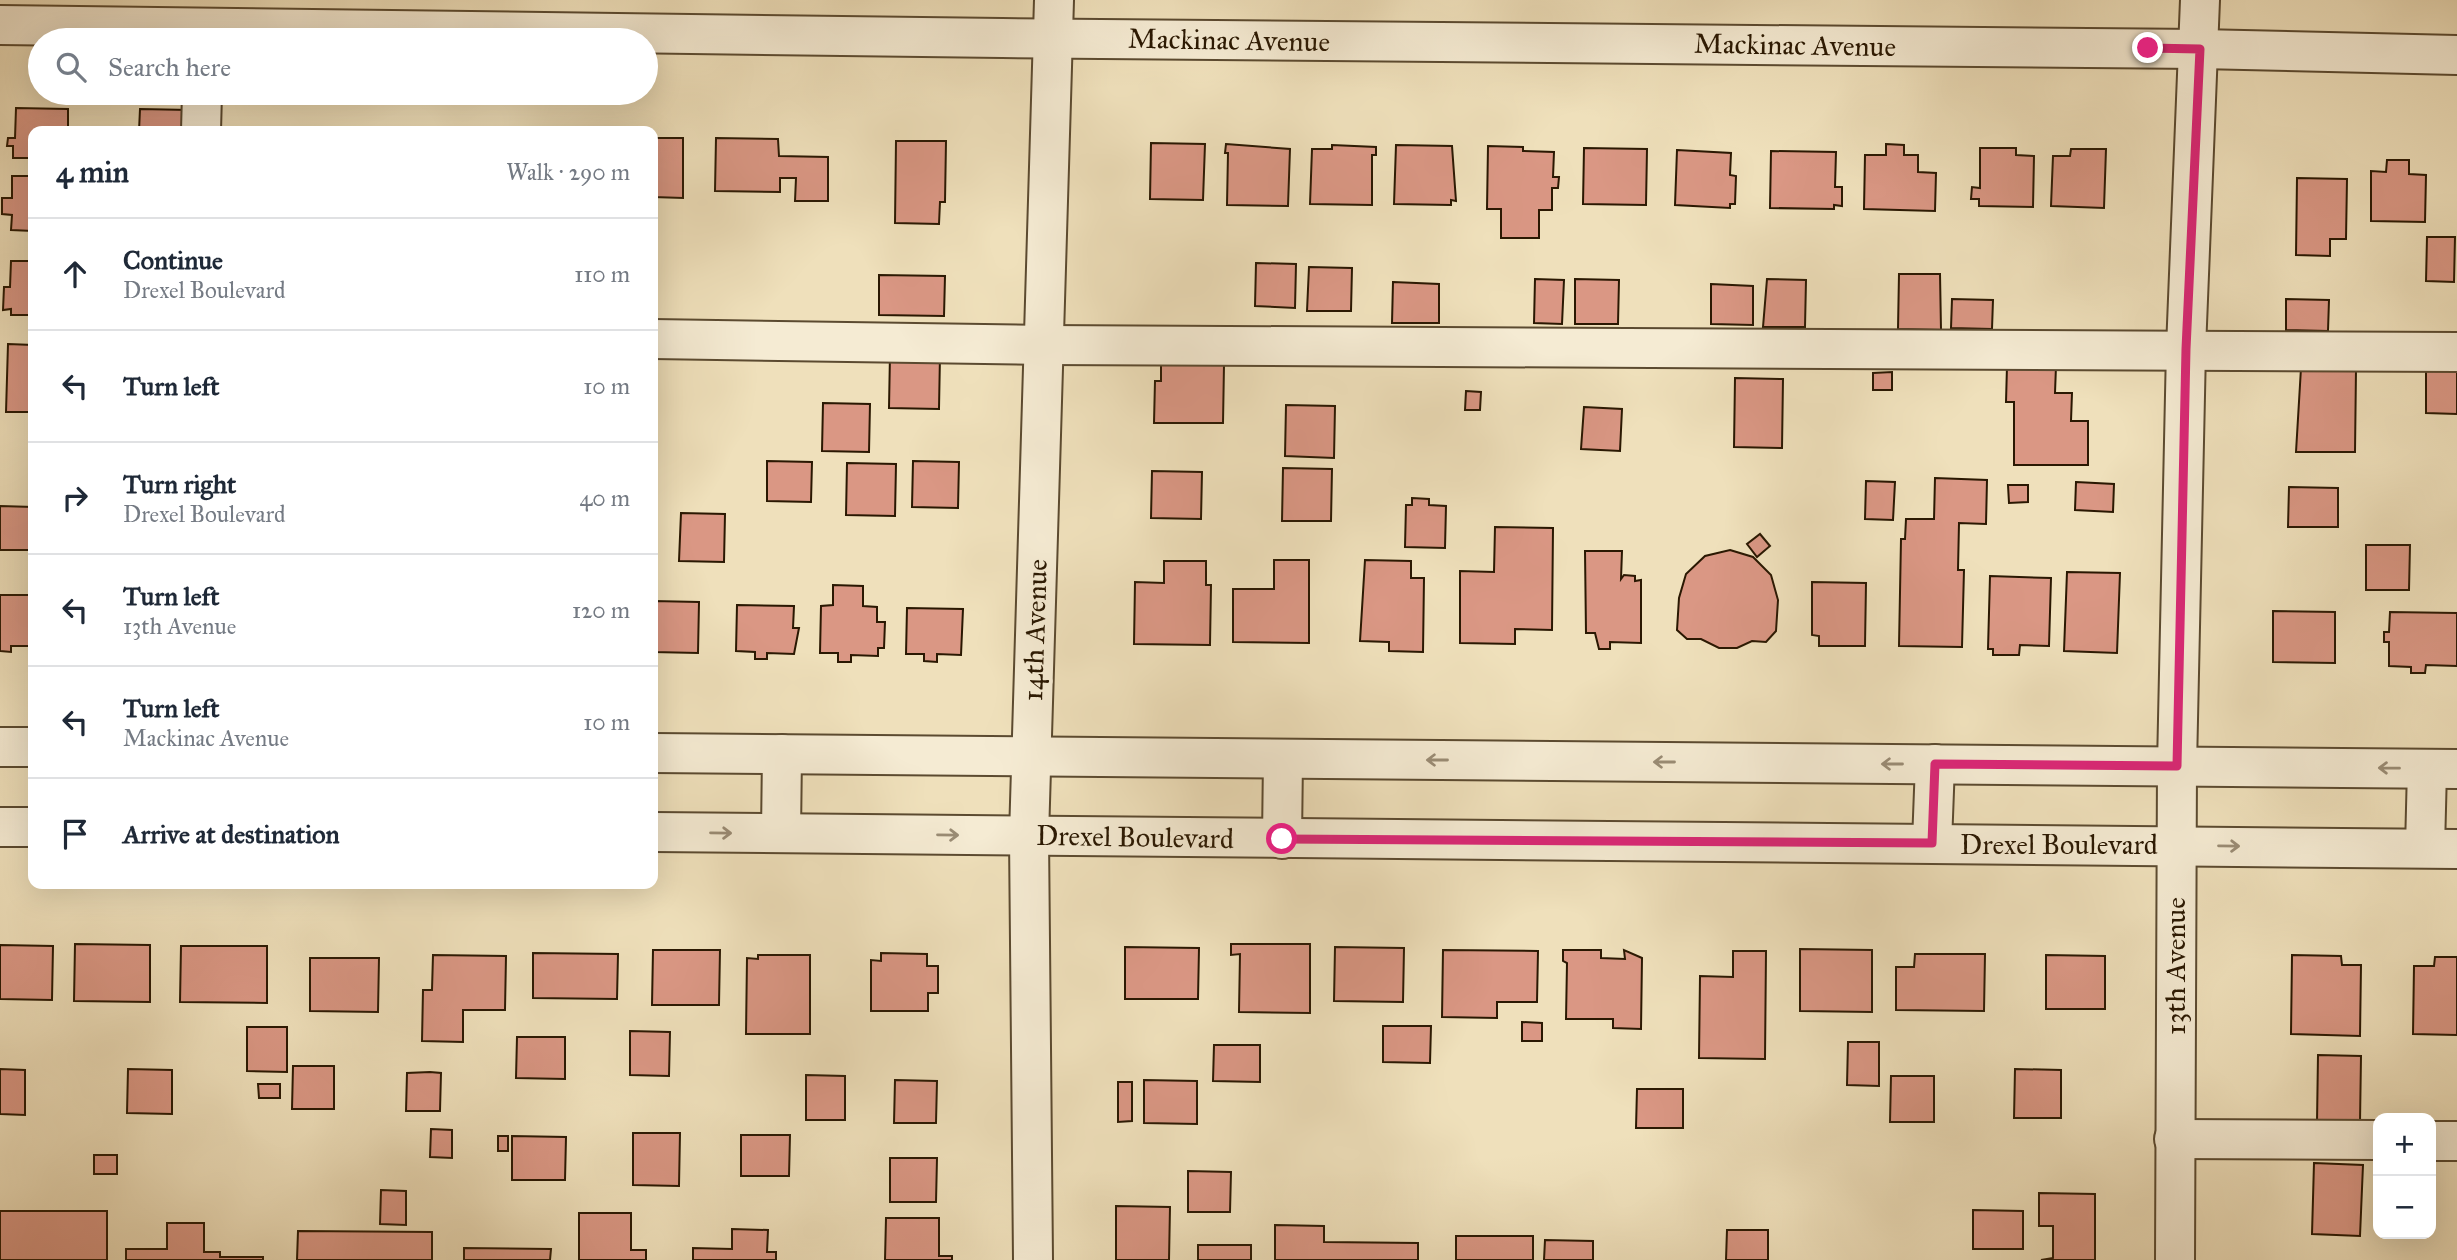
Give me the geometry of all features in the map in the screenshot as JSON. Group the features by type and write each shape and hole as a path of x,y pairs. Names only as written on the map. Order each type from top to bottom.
{"street":[{"name":"14th Avenue","path":"1033,1260 1029,836 1054,0"},
{"name":"13th Avenue","path":"2175,1260 2177,766 2186,349 2200,0"},
{"name":"Mackinac Avenue","path":"0,25 203,22 522,28"},
{"name":"Mackinac Avenue","path":"658,31 1053,38 2200,49 2457,55"},
{"path":"201,126 202,105"},
{"path":"658,339 1045,345 2457,352"},
{"path":"0,747 28,747"},
{"path":"658,753 2442,769 2441,849"},
{"path":"781,834 782,754"},
{"path":"1282,839 1283,759"},
{"path":"1932,843 1935,764"},
{"path":"0,827 28,827"},
{"name":"Drexel Boulevard","path":"658,832 2441,849"},
{"path":"2174,1139 2373,1140"},
{"path":"2436,1141 2457,1141"}],"building":[{"path":"16,108 68,109 68,126 28,126 28,158 13,158 13,146 7,146 8,138 15,138"},
{"path":"140,109 190,110 190,126 139,126"},
{"path":"658,138 683,138 683,198 658,197"},
{"path":"716,138 778,139 779,156 828,157 828,201 795,201 796,178 780,178 780,192 715,191"},
{"path":"896,141 946,141 945,202 940,202 939,224 895,223"},
{"path":"1151,143 1205,144 1203,200 1150,199"},
{"path":"1226,144 1290,149 1288,206 1227,205"},
{"path":"1886,144 1904,145 1904,155 1918,155 1918,172 1936,173 1935,211 1864,209 1865,155 1886,155"},
{"path":"1332,145 1376,147 1376,155 1372,155 1372,205 1310,204 1312,149 1332,149"},
{"path":"1396,145 1452,146 1456,201 1451,200 1451,205 1394,204"},
{"path":"1488,146 1523,147 1523,151 1554,152 1553,177 1559,177 1558,188 1552,188 1552,210 1539,210 1539,238 1501,238 1501,209 1487,209"},
{"path":"1584,148 1647,149 1646,205 1583,204"},
{"path":"1980,148 2016,148 2016,155 2034,156 2033,207 1979,206 1979,199 1971,199 1972,187 1980,188"},
{"path":"2071,149 2106,149 2104,208 2051,206 2053,156 2070,156"},
{"path":"1677,150 1731,153 1730,175 1736,176 1735,204 1730,204 1730,208 1675,205"},
{"path":"1771,151 1836,152 1835,187 1842,187 1842,206 1834,205 1834,209 1770,208"},
{"path":"2387,160 2409,160 2409,174 2426,175 2425,222 2371,221 2371,171 2386,172"},
{"path":"12,176 28,176 28,231 11,230 12,215 2,214 2,198 12,198"},
{"path":"2297,178 2347,179 2346,239 2330,239 2330,256 2296,255"},
{"path":"2427,237 2455,237 2454,282 2426,281"},
{"path":"11,261 28,261 28,315 11,315 11,309 3,310 4,287 10,287"},
{"path":"1256,263 1296,264 1295,308 1255,306"},
{"path":"1309,267 1352,268 1351,311 1307,311"},
{"path":"1899,274 1940,274 1941,330 1898,329"},
{"path":"879,275 945,276 944,316 879,315"},
{"path":"1535,279 1564,280 1562,324 1534,323"},
{"path":"1575,279 1619,280 1618,324 1575,324"},
{"path":"1767,279 1806,280 1805,327 1763,327"},
{"path":"1393,282 1439,284 1439,323 1392,323"},
{"path":"1711,284 1753,286 1753,325 1711,324"},
{"path":"1952,299 1993,300 1992,329 1951,328"},
{"path":"2286,299 2329,300 2328,331 2286,330"},
{"path":"8,344 28,345 28,412 6,412"},
{"path":"890,354 940,355 939,409 889,408"},
{"path":"1161,364 1224,365 1223,423 1154,423 1155,381 1161,381"},
{"path":"2007,366 2056,366 2055,393 2072,393 2071,421 2088,421 2088,465 2014,465 2014,402 2006,402"},
{"path":"2301,368 2356,369 2355,452 2296,452"},
{"path":"2426,368 2457,368 2457,414 2426,413"},
{"path":"1892,372 1892,390 1873,390 1873,373"},
{"path":"1735,378 1783,379 1782,448 1734,447"},
{"path":"1466,391 1481,392 1480,410 1465,410"},
{"path":"823,403 870,404 869,452 822,451"},
{"path":"1286,405 1335,406 1334,458 1285,456"},
{"path":"1584,407 1622,409 1620,451 1581,449"},
{"path":"767,461 812,462 811,502 767,501"},
{"path":"913,461 959,462 958,508 912,507"},
{"path":"847,463 896,464 895,516 846,515"},
{"path":"1283,468 1332,469 1331,521 1282,521"},
{"path":"1152,471 1202,472 1201,519 1151,518"},
{"path":"1935,478 1987,480 1986,524 1959,523 1958,570 1964,570 1962,647 1899,646 1901,539 1905,539 1906,519 1934,519"},
{"path":"1866,481 1895,482 1893,520 1865,519"},
{"path":"2076,482 2114,484 2113,512 2075,510"},
{"path":"2008,485 2028,485 2028,502 2009,503"},
{"path":"2289,487 2338,488 2338,527 2288,527"},
{"path":"1412,498 1429,499 1429,505 1446,506 1445,548 1405,547 1406,505 1412,505"},
{"path":"0,506 28,507 28,550 0,550"},
{"path":"681,513 725,514 724,562 679,561"},
{"path":"1495,527 1553,528 1552,630 1515,629 1515,644 1460,643 1460,571 1494,572"},
{"path":"1760,534 1770,546 1757,557 1747,544"},
{"path":"2366,545 2410,545 2409,590 2366,590"},
{"path":"1730,550 1753,557 1771,575 1778,600 1776,631 1766,642 1752,641 1737,648 1719,648 1701,639 1687,639 1677,630 1679,598 1686,574 1705,556"},
{"path":"1585,551 1622,551 1621,579 1624,575 1635,576 1635,581 1641,580 1641,643 1610,642 1610,649 1599,649 1595,633 1586,633"},
{"path":"1274,560 1309,560 1309,643 1233,642 1233,589 1274,589"},
{"path":"1365,560 1411,561 1411,578 1424,578 1423,652 1389,651 1389,642 1360,641"},
{"path":"1164,561 1206,561 1206,585 1211,585 1210,645 1134,644 1135,582 1164,583"},
{"path":"2067,572 2120,573 2117,653 2064,651"},
{"path":"1990,576 2051,578 2049,646 2020,645 2019,655 1993,655 1993,649 1988,649"},
{"path":"1812,582 1866,583 1865,646 1819,646 1819,636 1812,635"},
{"path":"833,585 863,586 863,606 877,607 877,622 885,622 884,648 878,648 878,656 851,655 851,662 838,662 838,653 820,653 821,606 833,605"},
{"path":"0,595 28,595 28,646 11,646 11,652 0,651"},
{"path":"658,601 699,602 698,653 658,652"},
{"path":"737,605 794,606 793,628 799,628 794,654 767,653 767,659 755,659 755,652 736,651"},
{"path":"907,608 963,609 961,655 937,654 937,662 924,661 924,654 906,654"},
{"path":"2273,611 2335,612 2335,663 2273,662"},
{"path":"2390,612 2457,613 2457,666 2426,665 2425,673 2411,673 2411,667 2389,666 2389,642 2384,642 2384,632 2389,632"},
{"path":"75,944 150,945 150,1002 74,1001"},
{"path":"1231,944 1310,944 1310,1013 1239,1012 1240,954 1231,955"},
{"path":"0,945 53,946 52,1000 0,999"},
{"path":"181,946 267,946 267,1003 180,1002"},
{"path":"1125,947 1199,948 1198,999 1125,999"},
{"path":"1335,947 1404,948 1403,1002 1334,1001"},
{"path":"1800,949 1872,950 1872,1012 1800,1011"},
{"path":"653,950 720,950 719,1005 652,1005"},
{"path":"1443,950 1538,951 1537,1002 1497,1002 1497,1018 1442,1017"},
{"path":"1563,950 1601,950 1601,958 1625,959 1624,950 1642,958 1641,1029 1613,1028 1613,1019 1566,1019 1567,963 1563,961"},
{"path":"1733,951 1766,951 1765,1059 1699,1058 1700,976 1733,977"},
{"path":"533,953 618,954 617,999 533,998"},
{"path":"881,953 927,954 927,966 938,966 938,993 928,993 928,1011 871,1011 871,960 881,961"},
{"path":"1915,954 1985,954 1984,1011 1896,1010 1896,967 1914,967"},
{"path":"433,955 506,956 505,1010 463,1010 463,1042 422,1041 423,990 432,990"},
{"path":"758,955 810,955 810,1034 746,1034 747,958 758,959"},
{"path":"2046,955 2105,956 2105,1009 2046,1009"},
{"path":"2292,955 2341,956 2342,965 2361,965 2360,1036 2291,1034"},
{"path":"2435,957 2457,957 2457,1035 2413,1034 2414,966 2434,966"},
{"path":"310,958 379,958 378,1012 310,1011"},
{"path":"1522,1022 1542,1023 1542,1041 1522,1041"},
{"path":"1383,1026 1431,1026 1430,1063 1383,1062"},
{"path":"247,1027 287,1027 287,1072 247,1071"},
{"path":"630,1031 670,1032 669,1076 630,1075"},
{"path":"517,1037 565,1037 565,1079 516,1078"},
{"path":"1848,1042 1879,1042 1879,1086 1847,1085"},
{"path":"1214,1045 1260,1045 1260,1082 1213,1081"},
{"path":"2318,1055 2361,1056 2360,1122 2317,1122"},
{"path":"293,1066 334,1066 334,1109 292,1109"},
{"path":"0,1069 25,1070 25,1115 0,1114"},
{"path":"128,1069 172,1070 172,1114 127,1113"},
{"path":"2015,1069 2061,1070 2061,1118 2014,1118"},
{"path":"407,1073 441,1073 440,1111 406,1111"},
{"path":"806,1075 845,1076 845,1120 806,1120"},
{"path":"1891,1076 1934,1076 1934,1122 1890,1122"},
{"path":"895,1080 937,1081 936,1123 894,1123"},
{"path":"1144,1080 1197,1081 1197,1124 1144,1123"},
{"path":"1118,1082 1132,1082 1132,1121 1118,1122"},
{"path":"258,1084 280,1084 280,1098 259,1098"},
{"path":"1637,1089 1683,1089 1683,1128 1636,1128"},
{"path":"431,1129 452,1130 452,1158 430,1157"},
{"path":"633,1133 680,1133 679,1186 633,1185"},
{"path":"741,1135 790,1135 789,1176 741,1176"},
{"path":"498,1136 508,1136 508,1151 498,1151"},
{"path":"512,1136 566,1137 565,1180 512,1180"},
{"path":"94,1155 117,1155 117,1174 94,1174"},
{"path":"890,1158 937,1158 936,1202 890,1202"},
{"path":"2314,1163 2363,1165 2360,1236 2312,1234"},
{"path":"1188,1171 1231,1172 1230,1212 1188,1212"},
{"path":"381,1190 406,1191 406,1225 380,1224"},
{"path":"2039,1193 2095,1194 2095,1260 2041,1260 2053,1258 2053,1226 2039,1226"},
{"path":"1116,1206 1170,1207 1169,1260 1116,1260"},
{"path":"1973,1210 2023,1211 2023,1249 1973,1249"},
{"path":"0,1211 107,1211 107,1260 0,1260"},
{"path":"579,1213 631,1213 631,1250 646,1250 646,1260 579,1260"},
{"path":"886,1218 939,1218 939,1256 952,1256 952,1260 885,1260"},
{"path":"167,1223 204,1223 204,1252 220,1252 220,1257 263,1257 263,1260 126,1260 126,1249 167,1249"},
{"path":"1275,1225 1324,1226 1324,1242 1418,1243 1418,1260 1275,1260"},
{"path":"732,1229 768,1230 767,1252 776,1252 776,1260 693,1260 693,1248 732,1249"},
{"path":"1727,1230 1768,1230 1768,1260 1726,1260"},
{"path":"298,1231 432,1232 432,1260 297,1260"},
{"path":"1456,1236 1533,1236 1533,1260 1456,1260"},
{"path":"1545,1240 1593,1241 1593,1260 1544,1260"},
{"path":"1198,1245 1251,1245 1251,1260 1198,1260"},
{"path":"464,1248 551,1249 550,1260 464,1260"}],"route":[{"path":"1282,839 1932,843 1935,764 2177,766 2186,349 2200,49 2148,48"}]}
